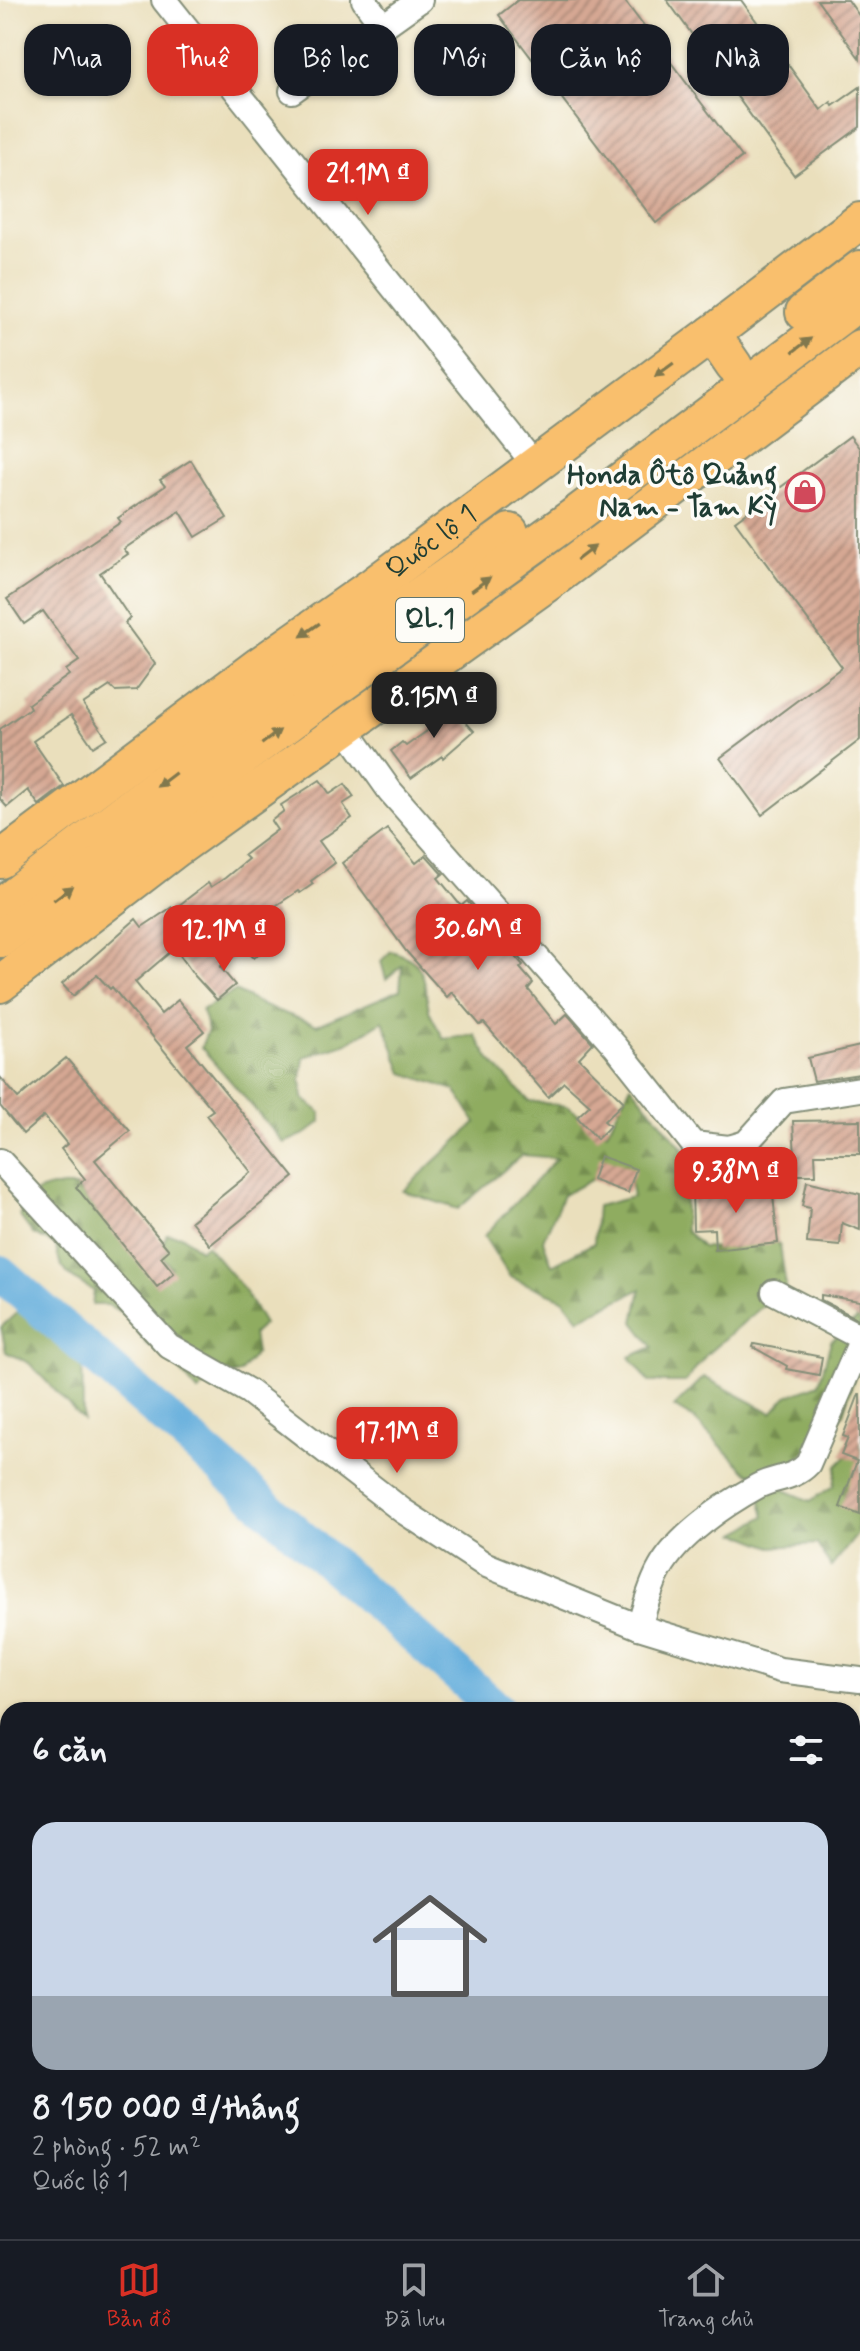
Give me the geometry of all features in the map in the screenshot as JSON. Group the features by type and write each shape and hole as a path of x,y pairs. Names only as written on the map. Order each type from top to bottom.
{"highway":[{"name":"Quốc lộ 1","path":"0,939 393,611 534,464 860,221"},
{"name":"Quốc lộ 1","path":"0,907 253,713 393,611 562,495 860,269"},
{"name":"Quốc lộ 1","path":"0,860 260,665 393,611 573,517 860,301"},
{"path":"712,334 734,366"},
{"name":"QL.1","path":"0,984 177,848 554,578 860,348"},
{"path":"393,611 432,664"}],"street":[{"path":"164,0 534,464"},
{"path":"364,0 382,24"},
{"path":"386,24 420,0"},
{"path":"344,726 390,791 616,1047 693,1144 729,1148 746,1143 784,1101 860,1089"},
{"path":"0,1161 169,1346 248,1391 403,1511 484,1564 639,1627 780,1670 860,1680"},
{"path":"639,1627 656,1575 684,1539 737,1498 762,1483 791,1476 808,1464 860,1340 774,1292"}],"green space":[{"path":"391,951 411,960 421,972 429,1010 444,1039 475,1035 490,1060 529,1101 566,1106 607,1132 631,1085 696,1165 685,1186 685,1230 702,1247 735,1248 767,1229 780,1246 786,1286 707,1354 685,1382 649,1382 630,1357 653,1347 634,1322 641,1289 579,1319 563,1299 510,1277 484,1236 557,1158 522,1155 458,1209 403,1191 476,1123 455,1090 403,1073 383,1021 347,1043 304,1057 301,1080 303,1098 321,1113 321,1122 307,1133 284,1143 201,1047 208,1030 202,1010 235,991 264,1006 317,1025 400,990 402,965 386,979 381,961","holes":["629,1173 633,1197 597,1206 594,1243 552,1265 543,1240 563,1195 596,1177"]},
{"path":"52,1187 76,1187 155,1281 171,1267 159,1253 167,1234 183,1236 199,1250 206,1245 242,1287 264,1324 253,1334 256,1353 240,1373 210,1382 198,1392 162,1349 147,1345 133,1319 108,1305 92,1305 94,1291 68,1274 60,1262 56,1245 33,1234 19,1215 32,1196"},
{"path":"0,1273 82,1345 83,1420 29,1363 6,1352 1,1327 23,1307 2,1294"},
{"path":"860,1317 860,1358 843,1414 780,1478 748,1473 694,1419 674,1407 704,1377 772,1413 787,1396 819,1384 831,1341"},
{"path":"860,1442 860,1518 857,1519 857,1535 831,1567 817,1544 772,1547 737,1533 765,1516 758,1490 780,1488 810,1501 834,1486 837,1466"}],"building":[{"path":"518,0 624,0 642,24 531,24 531,57 515,36 515,24 506,24 499,15"},
{"path":"667,0 741,0 758,24 687,24 687,28"},
{"path":"817,0 848,0 860,17 860,59"},
{"path":"671,63 687,84 687,96 696,96 742,157 656,223 560,96 671,96"},
{"path":"789,66 821,110 831,102 833,106 860,87 860,127 794,175 737,96 789,96"},
{"path":"850,436 860,449 860,740 762,815 720,758 842,667 735,521"},
{"path":"191,460 227,518 196,537 180,511 124,549 128,554 100,573 130,618 125,623 155,664 136,690 115,691 110,686 83,704 107,738 93,747 71,715 33,741 64,786 39,805 28,790 7,807 0,799 0,729 30,708 28,704 69,675 66,670 79,661 43,611 24,624 7,599 121,522 118,518 165,486 160,480"},
{"path":"445,700 474,731 443,758 411,778 391,751 402,742 406,746 434,726 426,717"},
{"path":"320,780 330,794 345,784 354,797 343,804 352,818 319,841 335,863 311,881 313,884 271,909 278,918 266,928 276,940 254,958 244,948 220,967 235,985 217,1000 175,948 135,982 161,1014 178,1000 204,1031 187,1045 294,1177 210,1245 191,1221 251,1172 206,1115 213,1110 112,987 110,989 97,975 73,996 62,984 136,919 142,927 172,907 174,909 208,883 211,887 225,878 248,859 244,855 277,830 271,821 284,811 281,805"},
{"path":"387,829 416,863 426,855 443,874 438,878 461,906 467,901 523,965 520,968 533,983 528,989 556,1024 567,1014 593,1043 579,1058 624,1102 604,1121 610,1126 597,1139 577,1117 590,1105 564,1082 548,1097 484,1023 480,1025 452,992 447,997 406,951 342,863"},
{"path":"860,1046 860,1074 814,1081 808,1058"},
{"path":"66,1058 130,1131 95,1160 169,1250 161,1257 174,1273 157,1287 76,1187 85,1179 61,1149 67,1144 44,1116 23,1134 0,1106 0,1077 18,1098"},
{"path":"860,1120 860,1154 815,1154 816,1175 796,1175 793,1121"},
{"path":"600,1156 636,1169 628,1193 592,1180"},
{"path":"807,1181 860,1194 860,1230 842,1223 840,1246 807,1243 810,1208 802,1206"},
{"path":"709,1185 709,1188 772,1186 778,1243 715,1250 714,1229 693,1230 692,1186"},
{"path":"821,1295 860,1301 860,1320 821,1300"},
{"path":"754,1344 822,1357 819,1375 786,1369 787,1366 753,1347"},
{"path":"859,1394 860,1515 840,1507 857,1461 841,1455 848,1438 843,1436"}],"waterway":[{"path":"0,1273 489,1702"}],"place":[{"name":"Honda Ôtô Quảng Nam - Tam Kỳ","path":"805,492"}]}
